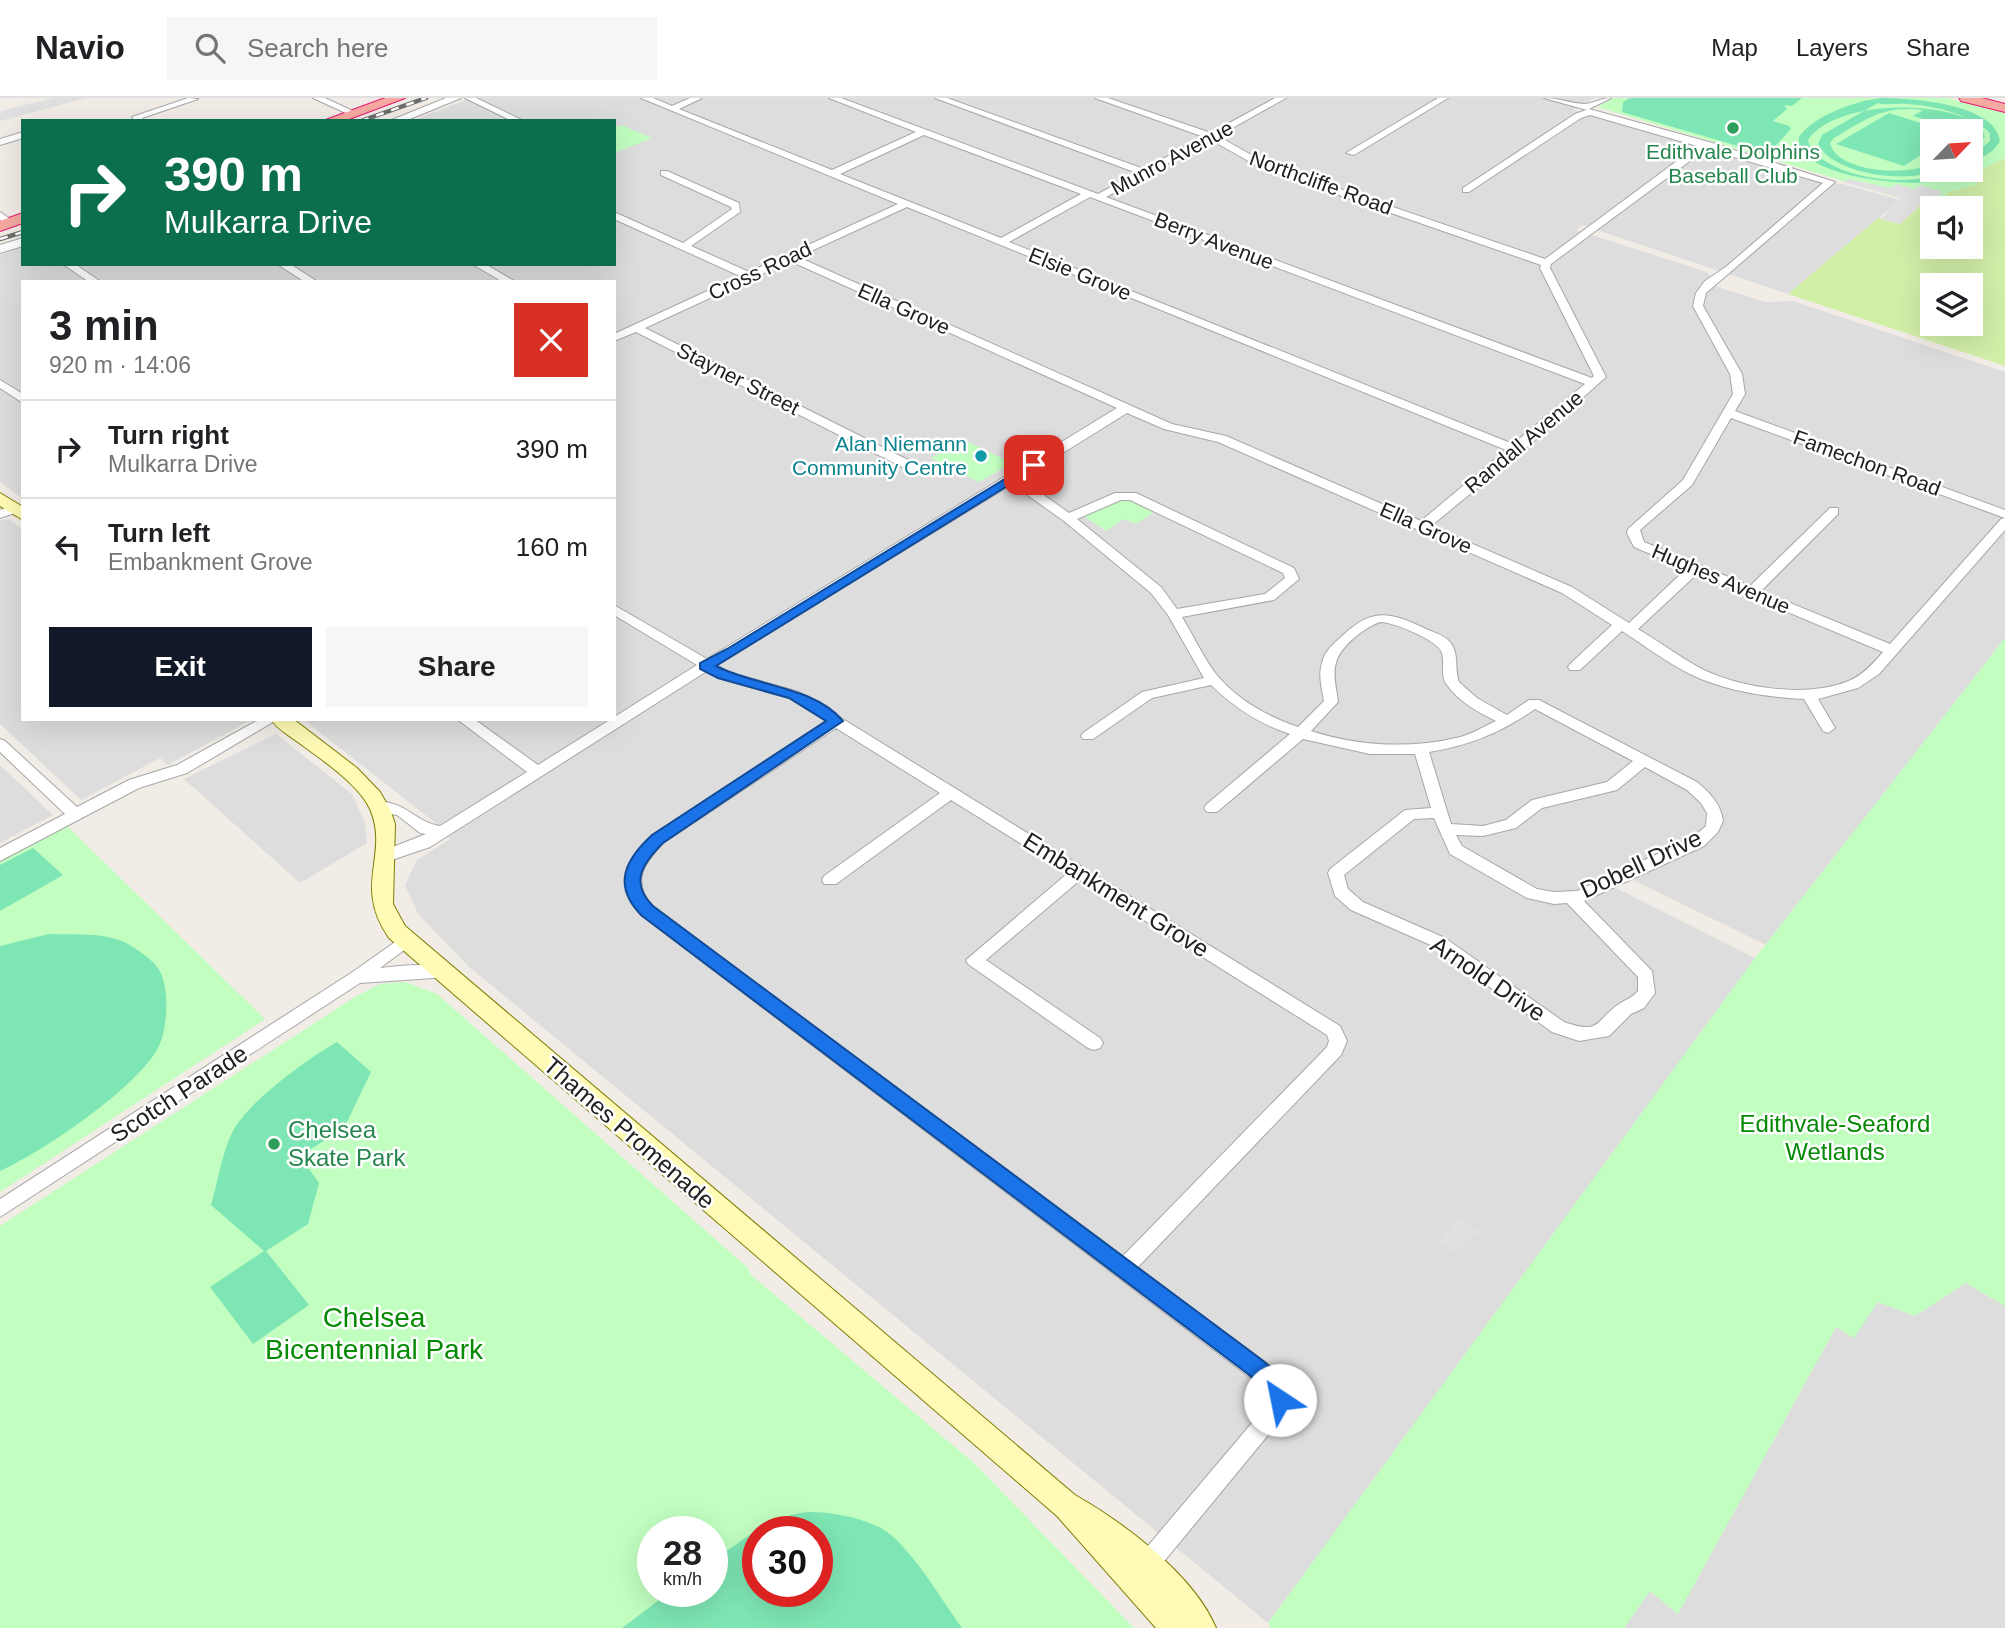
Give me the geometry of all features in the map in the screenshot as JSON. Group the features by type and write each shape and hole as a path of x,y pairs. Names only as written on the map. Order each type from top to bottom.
{"highway":[{"path":"336,119 398,98"},
{"path":"1966,98 2005,108"}],"main road":[{"name":"Thames Promenade","path":"283,721 360,782 379,807 386,830 382,908 389,924 408,943 1065,1505 1099,1546 1140,1572 1201,1628"},
{"name":"Thames Promenade","path":"1140,1572 1176,1628"}],"street":[{"path":"317,98 353,113"},
{"path":"405,119 456,98"},
{"path":"469,98 516,119"},
{"name":"Elsie Grove","path":"645,98 1516,450"},
{"path":"671,109 698,98"},
{"name":"Berry Avenue","path":"833,98 1594,383"},
{"path":"939,98 1144,172"},
{"name":"Northcliffe Road","path":"1099,98 1210,136 1264,166 1546,263"},
{"name":"Munro Avenue","path":"1001,242 1144,172 1282,98"},
{"path":"1352,153 1444,98"},
{"path":"1548,98 1706,144"},
{"path":"1466,190 1606,98"},
{"path":"138,119 194,99"},
{"path":"832,174 923,132"},
{"path":"0,142 21,136"},
{"path":"1546,263 1706,144"},
{"name":"Hughes Avenue","path":"1706,144 1829,182 1732,267 1713,279 1700,294 1700,310 1736,374 1739,394 1688,482 1634,529 1633,533 1639,544 1694,569 1891,650"},
{"path":"664,173 736,205 737,209 683,247"},
{"name":"Cross Road","path":"616,336 905,204"},
{"path":"616,216 748,276"},
{"path":"0,249 21,243"},
{"name":"Ella Grove","path":"789,257 1168,426 1222,439 1567,590 1695,671 1723,682 1770,693 1817,695 1853,685 1874,671 2005,522"},
{"name":"Randall Avenue","path":"1422,527 1600,377 1545,268 1546,263"},
{"path":"71,266 93,280"},
{"path":"285,266 310,280"},
{"path":"481,266 507,280"},
{"name":"Stayner Street","path":"637,328 914,468"},
{"path":"0,383 21,399"},
{"path":"386,852 417,847 1126,408"},
{"name":"Famechon Road","path":"1730,413 2005,514"},
{"path":"1009,480 1068,518 1156,590 1174,614 1214,680 1235,700 1270,723 1370,749 1421,749 1462,742 1508,721"},
{"path":"1068,518 1119,496 1132,496 1289,571 1292,579 1269,597 1174,614"},
{"path":"1752,592 1835,511"},
{"path":"1575,667 1694,569"},
{"name":"Embankment Grove","path":"616,610 723,675 794,695 1346,1038 1124,1268"},
{"path":"1212,808 1301,733 1331,702 1326,665 1331,653 1367,621 1381,617 1399,620 1444,644 1451,658 1448,674 1454,685 1482,708 1508,721"},
{"path":"1088,736 1147,695 1214,680"},
{"path":"1808,694 1828,727"},
{"name":"Dobell Drive","path":"1421,749 1442,821 1457,850 1533,894 1554,898 1579,897 1698,842 1713,827 1715,813 1705,796 1685,782 1534,703 1508,721"},
{"path":"0,855 134,784 182,769 267,721"},
{"path":"467,721 537,772"},
{"path":"836,721 658,839 641,855 634,870 632,887 637,901 1264,1374 1278,1388 1281,1396 1276,1410 1140,1572"},
{"path":"0,744 75,814"},
{"path":"1442,821 1483,831 1511,824 1545,801 1612,786 1644,760"},
{"path":"830,880 951,792"},
{"path":"379,807 401,811 425,830 441,831"},
{"name":"Arnold Drive","path":"1442,821 1410,814 1336,873 1341,892 1357,906 1439,942 1558,1027 1578,1034 1603,1031 1625,1009 1638,1003 1647,993 1646,975 1571,897"},
{"path":"1079,872 974,960 1094,1042"},
{"name":"Scotch Parade","path":"0,1209 408,943"},
{"path":"357,977 387,973 442,973"}],"shaded area":[{"path":"54,98 86,98 0,121 0,111"},
{"path":"471,98 1594,98 1573,110 1817,182 1843,184 1900,200 1788,294 1582,225 1576,230 1707,272 1718,287 1765,302 1793,301 2005,372 2005,638 1766,945 1631,879 1614,887 1755,958 1591,1227 1268,1623 468,966 418,914 405,885 417,860 450,839 433,821 306,721 616,721 616,280 21,280 21,498 0,482 0,255 21,248 21,266 616,266 616,119 416,119"},
{"path":"1848,179 1891,188 1896,184 1915,189 1920,185 1943,192 1938,196 1920,196 1920,206 1900,224 1881,219 1901,198 1843,182"},
{"path":"9,519 21,528 21,721 249,721 168,765 160,758 81,800 0,724 0,520"},
{"path":"276,734 352,794 365,823 367,843 300,883 184,779"},
{"path":"0,765 53,815 0,843"},
{"path":"1459,1217 1483,1233 1468,1239 1455,1253 1439,1242"},
{"path":"1966,1283 2005,1306 2005,1628 1624,1628 1649,1591 1678,1613 1836,1327 1878,1302 1915,1316"}],"green space":[{"path":"1612,98 1947,98 2005,113 2005,158 1983,169 1983,119 1920,119 1920,182 1979,184 1942,196 1920,196 1920,204 1598,107"},
{"name":"Edithvale Dolphins Baseball Club","path":"1630,98 1802,98 1792,106 1784,105 1787,109 1773,121 1791,129 1765,154 1622,112 1623,102"},
{"path":"1881,98 1911,99 1950,105 1984,119 1995,129 2000,142 1983,157 1983,147 1990,141 1990,133 1983,128 1983,119 1967,119 1952,113 1926,109 1869,110 1844,116 1823,126 1808,140 1811,150 1835,167 1849,172 1880,179 1920,179 1920,182 1927,182 1914,183 1896,182 1852,176 1813,161 1802,150 1799,137 1825,116 1860,102"},
{"path":"1878,103 1939,109 1968,119 1923,119 1913,116 1923,110 1897,110 1876,115 1834,138 1830,143 1835,153 1860,166 1892,171 1920,167 1920,175 1909,176 1873,174 1839,163 1826,155 1818,144 1822,135"},
{"path":"1889,113 1920,123 1920,156 1904,166 1836,144"},
{"path":"621,125 652,138 616,152 616,127"},
{"path":"2005,158 2005,366 1788,294 1878,218 1900,224 1920,206 1920,259 1983,259 1983,196 1943,196 1978,184 1974,182 1983,182 1983,169"},
{"path":"964,440 1012,463 979,482 931,458"},
{"path":"1119,500 1136,502 1156,511 1136,524 1124,519 1106,531 1082,515"},
{"name":"Edithvale-Seaford Wetlands","path":"2005,638 2005,1306 1966,1283 1915,1316 1878,1302 1854,1338 1836,1327 1678,1614 1650,1591 1624,1628 1271,1628 1268,1623 1755,958"},
{"path":"67,826 265,1019 0,1192 0,861"},
{"path":"33,848 63,875 0,911 0,865"},
{"path":"49,934 115,939 147,957 158,968 164,985 166,1007 162,1038 148,1062 132,1080 88,1117 39,1150 0,1171 0,946"},
{"name":"Chelsea Bicentennial Park","path":"405,982 437,994 748,1268 750,1274 975,1464 1134,1628 0,1628 0,1226 355,997 380,984"},
{"name":"Chelsea Skate Park","path":"337,1042 371,1072 344,1128 300,1156 319,1183 308,1224 266,1251 309,1305 253,1344 210,1287 264,1251 211,1205 223,1158 233,1131 252,1107 295,1070"},
{"path":"808,1512 836,1514 881,1528 913,1559 962,1628 622,1628 650,1607 728,1607 728,1550 742,1540 742,1607 833,1607 833,1516 788,1516"}],"railway":[{"path":"367,119 426,98"},
{"path":"0,239 21,233"}],"place":[{"name":"Edithvale Dolphins Baseball Club","path":"1733,128"},
{"name":"Alan Niemann Community Centre","path":"981,456"},
{"name":"Chelsea Skate Park","path":"274,1144"}],"route":[{"path":"1034,465 732,652 705,666 723,675 777,688 794,695 836,721 658,839 641,855 634,870 632,887 637,901 647,911 1255,1367 1278,1388 1280,1400"}]}
